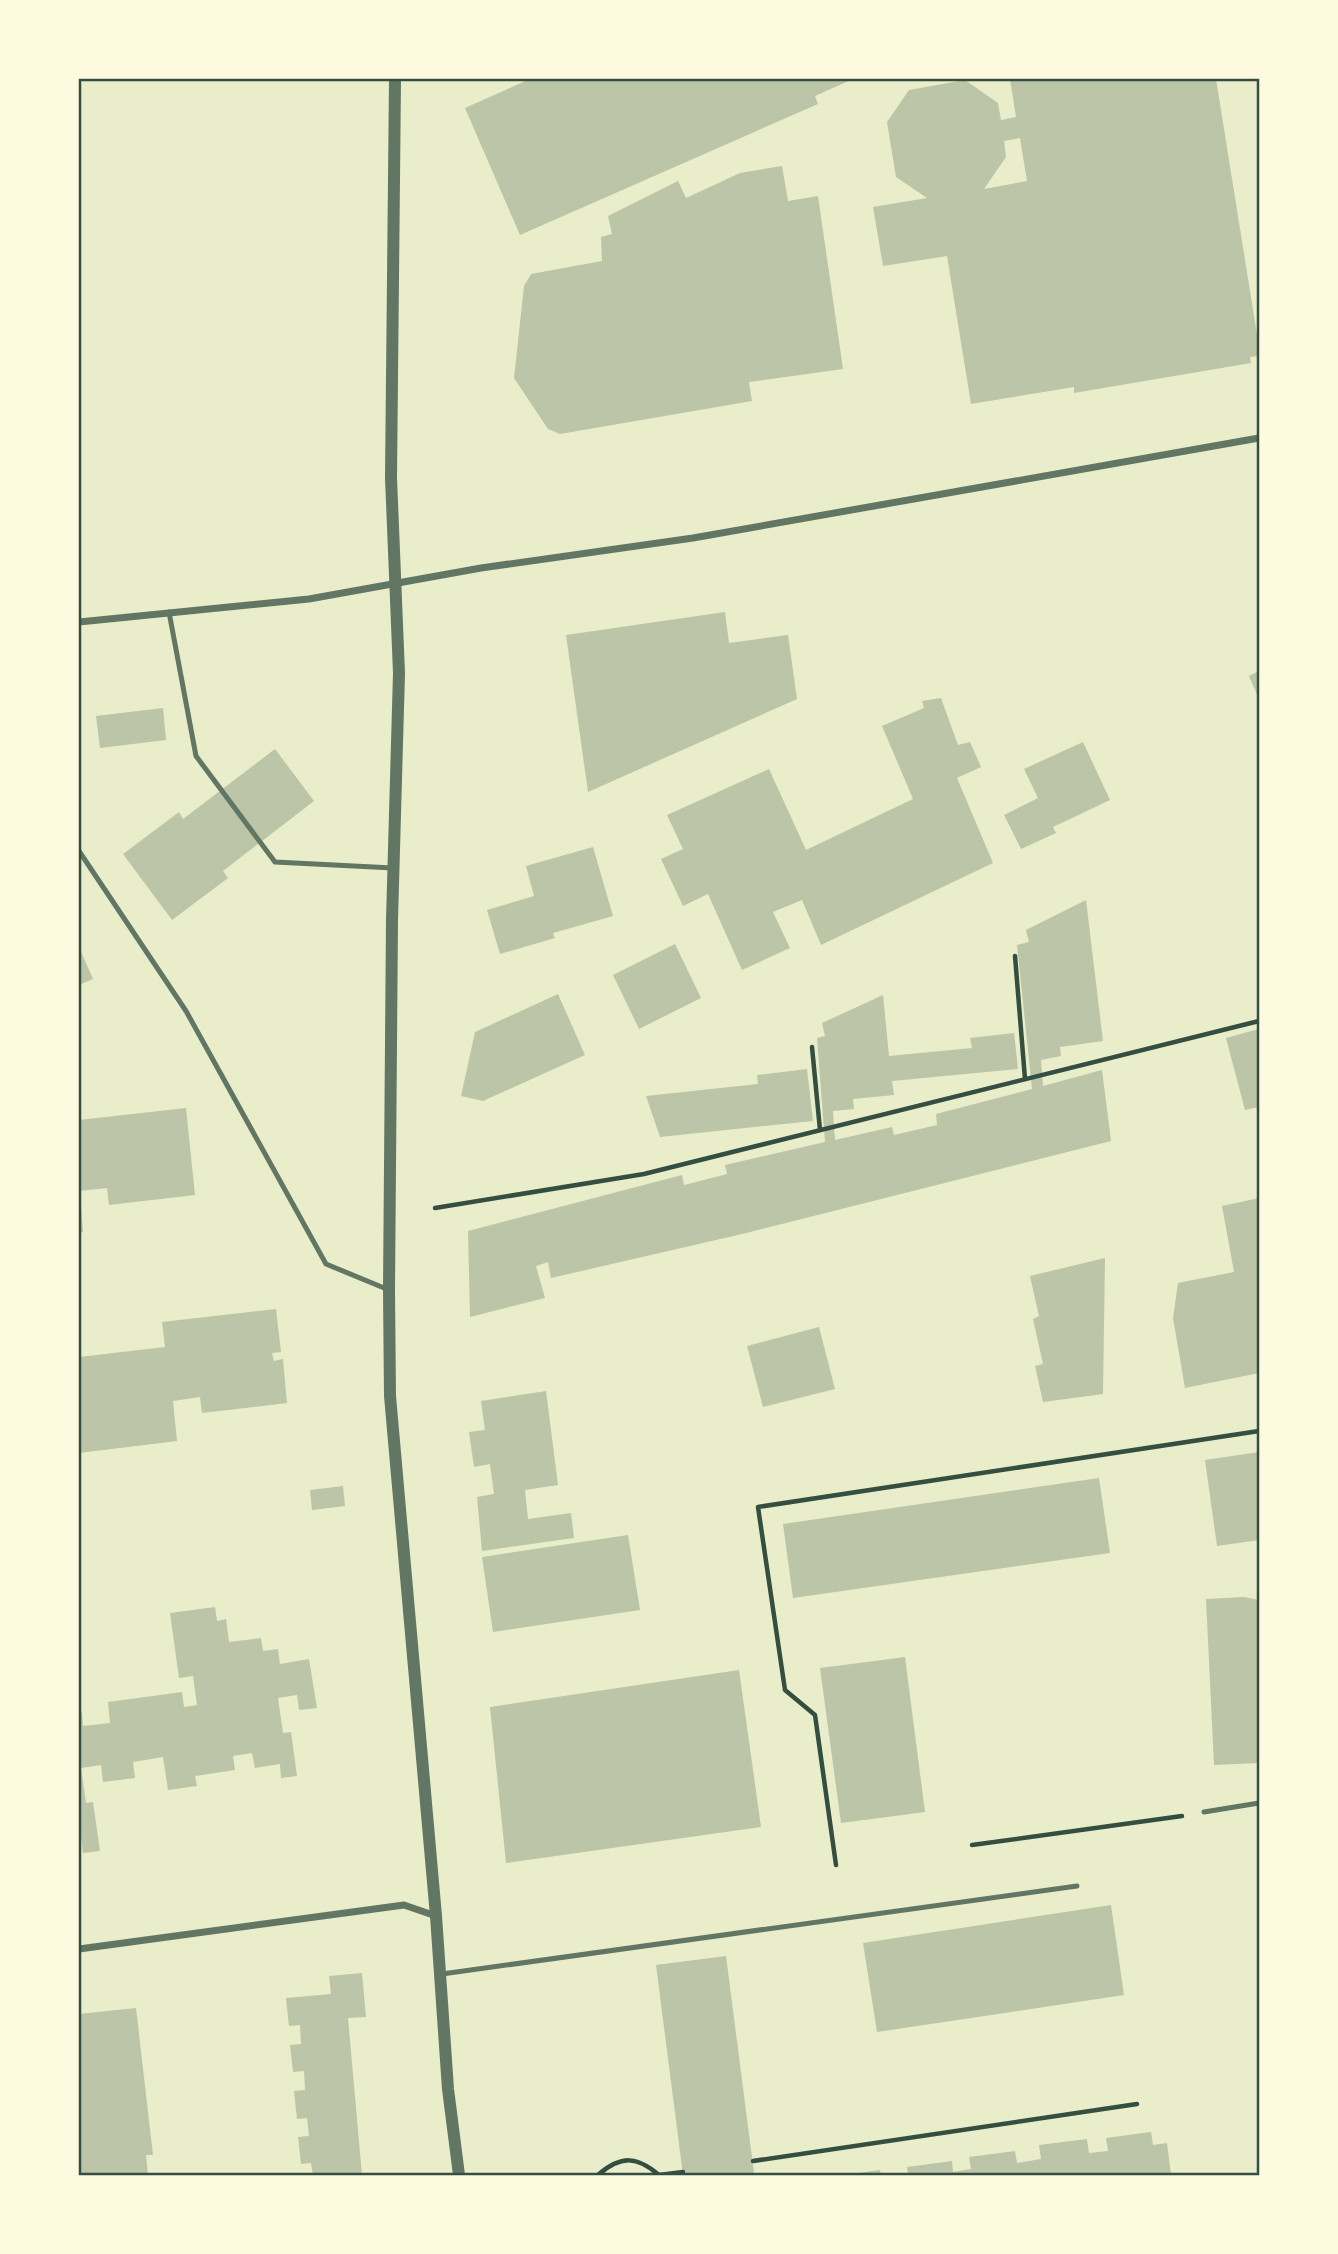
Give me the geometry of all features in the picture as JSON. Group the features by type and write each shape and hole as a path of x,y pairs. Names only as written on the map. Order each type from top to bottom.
{"street":[{"path":"395,79 391,478 399,673 393,868 388,1290 390,1396 436,1916 448,2089 459,2175"},
{"path":"79,622 309,599 394,583 693,538 1259,438"},
{"path":"79,1949 404,1905 436,1916"}],"lane":[{"path":"169,612 195,756 275,862 393,868"},
{"path":"79,851 186,1011 326,1264 388,1290"},
{"path":"1204,1812 1259,1803"},
{"path":"439,1974 1077,1886"}],"path":[{"path":"1015,956 1025,1079"},
{"path":"435,1208 645,1174 1259,1021"},
{"path":"812,1047 820,1130"},
{"path":"836,1866 815,1715 785,1690 758,1507 1259,1431"},
{"path":"972,1845 1204,1812"},
{"path":"753,2161 1137,2104"},
{"path":"598,2175 614,2164 631,2160 646,2164 659,2175 683,2172"}],"building":[{"path":"530,79 853,79 815,96 818,104 520,235 465,108"},
{"path":"1010,79 1216,79 1259,356 1250,357 1251,363 1074,393 1074,387 971,404 947,256 883,266 873,207 927,198 896,177 887,122 909,90 965,80 998,103 1001,120 1016,117","holes":["1020,138 1027,181 984,189 1006,157 1004,141"]},
{"path":"782,166 788,201 818,196 843,369 749,382 752,401 560,434 548,429 514,378 524,286 531,274 602,261 601,237 612,234 608,216 678,181 686,198 740,173"},
{"path":"725,612 729,643 788,635 797,699 588,792 566,635"},
{"path":"1259,671 1259,699 1249,676"},
{"path":"941,698 958,745 970,742 981,767 957,778 993,863 821,945 802,900 773,912 790,948 742,970 708,894 683,906 661,859 683,849 667,815 769,769 806,850 913,799 882,726 924,708 922,701"},
{"path":"163,708 166,740 100,748 96,716"},
{"path":"1083,742 1110,800 1053,827 1056,833 1021,849 1004,815 1038,798 1024,769"},
{"path":"275,749 314,801 223,871 228,878 172,920 123,854 179,812 183,819"},
{"path":"593,847 613,916 553,933 555,938 500,954 487,910 534,896 526,866"},
{"path":"1086,900 1103,1041 1060,1047 1061,1056 1041,1060 1043,1086 1102,1070 1111,1141 742,1234 551,1278 548,1262 536,1266 545,1298 470,1317 468,1231 682,1175 684,1185 727,1174 725,1165 825,1142 817,1038 825,1036 822,1023 883,995 889,1056 972,1048 970,1038 1014,1033 1018,1069 892,1081 894,1095 853,1099 854,1109 833,1111 835,1140 892,1127 894,1135 937,1125 936,1114 1032,1089 1017,945 1029,942 1026,930"},
{"path":"675,944 701,998 639,1029 613,975"},
{"path":"79,947 93,979 79,985"},
{"path":"558,994 585,1055 483,1101 461,1096 475,1032"},
{"path":"1259,1029 1259,1107 1245,1110 1226,1038"},
{"path":"807,1069 813,1121 660,1137 646,1096 758,1084 757,1075"},
{"path":"186,1108 195,1195 109,1205 107,1188 79,1191 79,1120"},
{"path":"1259,1198 1259,1373 1185,1388 1173,1318 1178,1283 1234,1272 1222,1206"},
{"path":"79,1206 83,1232 79,1233"},
{"path":"1105,1258 1103,1394 1043,1402 1035,1366 1043,1364 1033,1319 1039,1316 1030,1276"},
{"path":"276,1309 281,1352 272,1353 274,1361 283,1359 287,1403 202,1413 200,1397 173,1401 177,1441 79,1453 79,1357 165,1347 162,1322"},
{"path":"819,1327 835,1389 763,1407 747,1346"},
{"path":"546,1391 558,1485 525,1490 528,1519 571,1513 574,1538 482,1551 477,1497 494,1494 490,1464 474,1467 469,1432 485,1430 481,1401"},
{"path":"1259,1452 1259,1540 1217,1546 1205,1460"},
{"path":"1099,1478 1110,1553 793,1598 783,1524"},
{"path":"343,1486 345,1506 312,1510 310,1490"},
{"path":"628,1535 640,1610 493,1632 482,1557"},
{"path":"1244,1597 1259,1600 1259,1763 1214,1765 1206,1599"},
{"path":"215,1607 217,1621 226,1619 229,1642 261,1638 263,1651 278,1649 280,1664 309,1659 317,1708 299,1710 297,1695 278,1698 283,1733 291,1732 297,1776 281,1778 280,1764 255,1768 252,1753 233,1756 235,1770 195,1776 197,1786 168,1790 163,1757 133,1762 135,1778 103,1782 101,1765 81,1768 86,1803 93,1802 100,1851 83,1853 79,1836 79,1713 82,1712 83,1726 110,1723 108,1702 182,1692 184,1707 197,1705 193,1676 179,1678 170,1613"},
{"path":"905,1657 925,1812 841,1823 820,1668"},
{"path":"739,1670 761,1827 506,1863 490,1707"},
{"path":"1111,1905 1124,1995 877,2032 863,1943"},
{"path":"726,1956 754,2173 683,2175 656,1965"},
{"path":"362,1973 366,2017 348,2018 362,2175 313,2175 311,2163 301,2164 298,2137 309,2136 307,2118 297,2119 294,2091 305,2090 304,2071 293,2072 290,2045 301,2044 300,2025 289,2026 286,1998 331,1994 329,1976"},
{"path":"136,2008 153,2155 146,2155 148,2175 79,2175 79,2014"},
{"path":"1151,2132 1153,2145 1167,2143 1171,2175 908,2175 907,2167 952,2161 953,2172 971,2169 969,2157 1015,2151 1017,2163 1041,2159 1039,2145 1087,2139 1089,2153 1108,2151 1106,2138"},
{"path":"880,2170 881,2175 851,2175 851,2174"}]}
